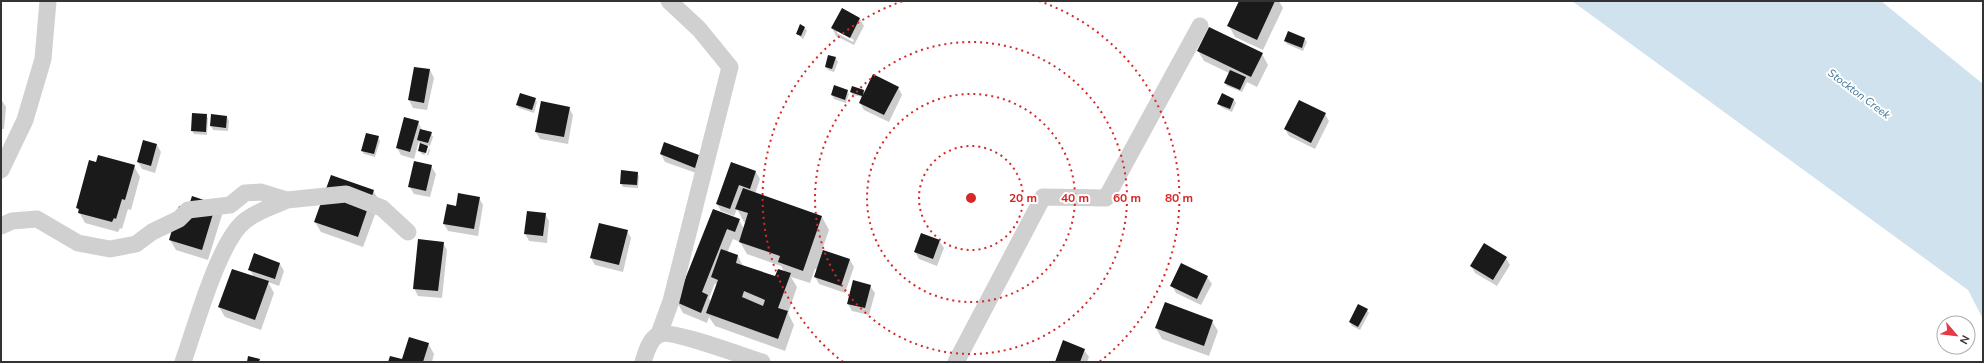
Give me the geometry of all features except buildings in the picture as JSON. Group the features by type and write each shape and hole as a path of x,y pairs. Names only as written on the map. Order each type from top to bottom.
{"street":[{"path":"1,170 25,120 43,59 48,1"},
{"path":"643,362 652,340 659,334 670,301 730,67 699,29 669,1"},
{"path":"956,362 1043,197 1106,198 1200,26"},
{"path":"1,226 12,221 37,219 78,243 110,249 136,244 152,232 179,219 188,210 230,204 245,193 261,192 287,200"},
{"path":"183,362 215,269 235,232 245,220 287,200 346,194 382,208 408,232"},
{"path":"659,334 670,333 686,337 762,362"}],"water":[{"name":"Stockton Creek","path":"1572,1 1881,1 1983,84 1983,319 1968,290"}]}
